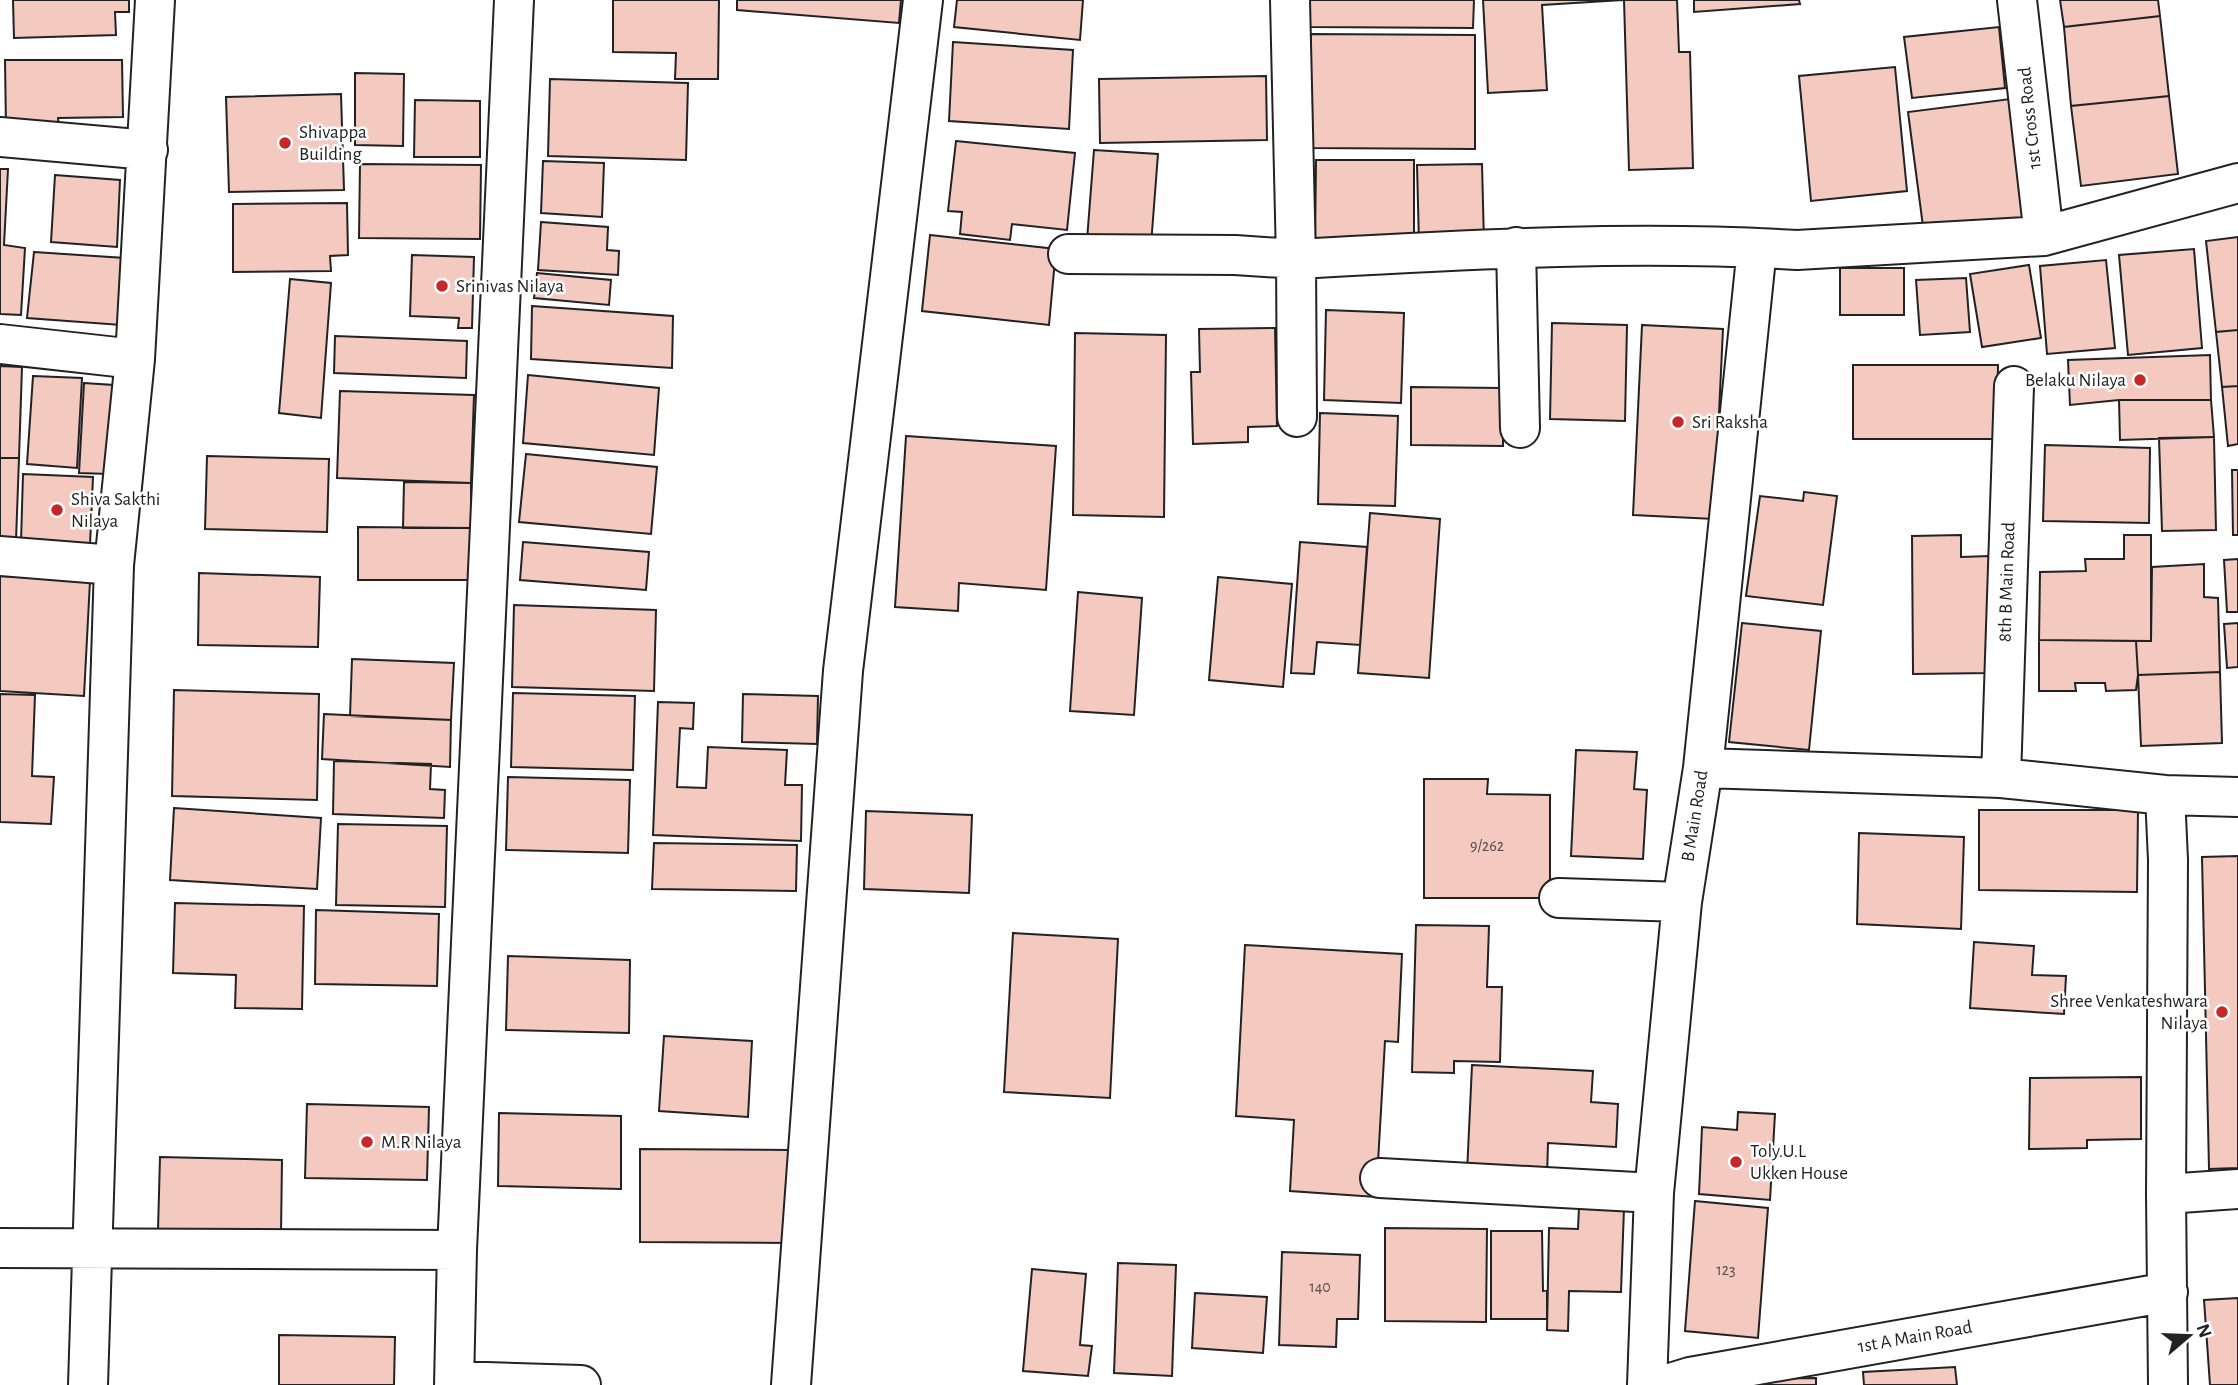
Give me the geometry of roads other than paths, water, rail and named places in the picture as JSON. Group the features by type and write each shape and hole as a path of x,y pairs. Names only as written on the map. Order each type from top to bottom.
{"street":[{"path":"88,1385 114,565 135,359 155,0"},
{"path":"514,0 457,1250 455,1383 582,1385"},
{"path":"791,1385 843,671 923,0"},
{"path":"1290,0 1297,417"},
{"name":"1st Cross Road","path":"2017,0 2044,236"},
{"path":"0,136 148,150"},
{"path":"1068,254 1235,255 1296,259 1516,247 1757,247 1797,250 2044,236 2238,183"},
{"path":"1516,247 1520,428"},
{"name":"B Main Road","path":"1647,1385 1654,1193 1682,902 1703,768 1757,247"},
{"path":"0,344 135,359"},
{"name":"8th B Main Road","path":"2001,778 2014,386"},
{"path":"0,556 114,565"},
{"path":"1703,768 2001,778 2165,795 2238,797"},
{"path":"2165,795 2168,860 2168,1385"},
{"path":"1559,898 1682,902"},
{"path":"1380,1178 1654,1193"},
{"path":"2166,1194 2238,1189"},
{"path":"0,1248 457,1250"},
{"name":"1st A Main Road","path":"1664,1385 1690,1377 2168,1292"}],"place":[{"name":"Shivappa Building","path":"285,143"},
{"name":"Srinivas Nilaya","path":"442,286"},
{"name":"Belaku Nilaya","path":"2140,380"},
{"name":"Sri Raksha","path":"1678,422"},
{"name":"Shiva Sakthi Nilaya","path":"57,510"},
{"name":"Shree Venkateshwara Nilaya","path":"2222,1012"},
{"name":"M.R Nilaya","path":"367,1142"},
{"name":"Toly.U.L Ukken House","path":"1736,1162"}]}
